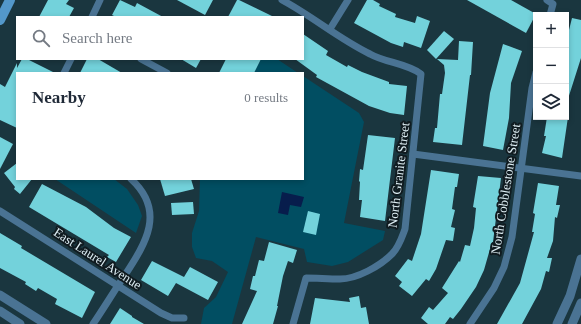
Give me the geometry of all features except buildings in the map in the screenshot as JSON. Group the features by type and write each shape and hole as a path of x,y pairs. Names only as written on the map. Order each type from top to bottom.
{"main road":[{"path":"0,20 10,0"}],"street":[{"path":"92,16 100,0"},
{"path":"282,0 330,29 348,0"},
{"name":"North Granite Street","path":"293,324 306,278 349,278 368,270 393,253 405,229 421,74 411,67 395,64 370,54 330,29"},
{"path":"64,72 70,60"},
{"path":"142,60 165,72"},
{"name":"North Cobblestone Street","path":"470,324 494,288 504,267 512,237 534,84"},
{"path":"413,154 581,176"},
{"path":"93,324 142,248 148,231 149,209 144,196 134,182"},
{"name":"East Laurel Avenue","path":"0,211 166,316 172,318 184,318"},
{"path":"557,324 570,296 581,259"},
{"path":"0,295 46,324"},
{"path":"572,324 581,303"},
{"path":"0,311 20,324"}],"shaded area":[{"path":"260,60 278,60 296,72 254,72"},
{"path":"304,77 359,113 364,122 344,223 385,231 383,240 348,262 332,266 307,262 304,249 256,237 232,324 201,324 204,308 216,297 228,272 212,261 196,258 192,247 192,233 199,211 200,180 304,180"},
{"path":"56,180 115,180 127,189 138,205 142,216 136,233"},
{"path":"282,192 304,197 301,207 290,205 288,215 278,213"}]}
